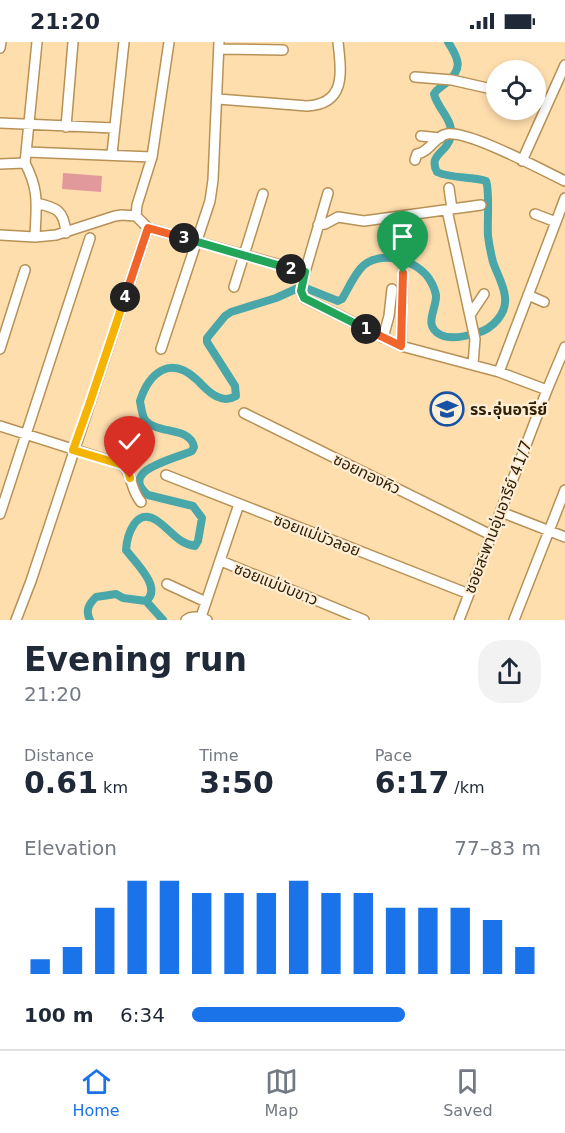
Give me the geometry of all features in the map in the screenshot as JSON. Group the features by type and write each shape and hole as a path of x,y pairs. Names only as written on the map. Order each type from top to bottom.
{"street":[{"path":"0,48 1,42"},
{"path":"35,237 34,181 25,163 37,42"},
{"path":"66,127 73,42"},
{"path":"112,154 124,42"},
{"path":"136,216 137,204 152,158 169,42"},
{"path":"218,99 307,106 328,101 339,84 342,72 338,42"},
{"path":"160,349 210,201 218,99 219,46 283,50"},
{"path":"522,161 565,65"},
{"path":"415,77 449,80 486,88"},
{"path":"0,123 114,128"},
{"path":"421,136 449,136 478,140 565,181"},
{"path":"415,160 417,154 427,151 449,136"},
{"path":"27,152 112,154 152,158"},
{"path":"0,164 25,163"},
{"path":"449,188 450,209 474,335 472,364"},
{"path":"328,193 305,272 301,288 302,296 401,346 499,372 547,390"},
{"path":"234,287 263,194"},
{"path":"499,372 565,198"},
{"path":"36,203 54,207 60,211 66,234"},
{"path":"318,225 339,217 364,221 481,205"},
{"path":"0,235 35,237 66,234 122,214 136,216 148,228 305,272"},
{"path":"535,214 556,222"},
{"path":"16,620 148,228"},
{"path":"0,514 90,238"},
{"path":"0,349 26,270"},
{"path":"401,346 403,273"},
{"path":"383,338 389,316 392,289"},
{"path":"470,315 484,294"},
{"path":"528,295 544,302"},
{"name":"ซอยสะพานอุ่นอารีย์ 41/7","path":"459,620 565,347"},
{"name":"ซอยทองหิว","path":"244,413 491,535"},
{"path":"0,426 123,465 128,471 134,494 141,502"},
{"name":"ซอยแม่บัวลอย","path":"166,475 469,594"},
{"path":"514,620 565,490"},
{"path":"186,620 189,618 204,619 206,602 239,504"},
{"path":"501,512 565,537"},
{"name":"ซอยแม่บับขาว","path":"221,561 364,620"},
{"path":"167,584 206,602"}],"building":[{"path":"63,173 102,176 101,192 62,189"}],"waterway":[{"path":"90,620 88,607 96,597 116,594 123,598 146,601 150,596 150,582 126,550 128,537 138,520 143,517 156,520 189,545 195,546 198,541 202,518 193,506 148,495 140,486 140,479 153,466 192,451 194,447 186,436 158,428 145,420 140,401 155,375 169,368 178,368 186,372 220,398 229,399 236,396 235,386 207,342 207,338 225,316 298,288 308,289 338,301 342,299 361,268 369,262 388,258 409,263 426,274 436,295 432,327 441,335 454,337 477,333 488,328 501,315 505,297 489,242 486,181 443,174 437,172 435,166 436,158 448,144 451,133 449,122 434,94 451,79 457,69 457,59 448,42"},
{"path":"146,601 163,620"}],"place":[{"name":"รร.อุ่นอารีย์","path":"447,409"}],"route":[{"path":"130,478 123,465 73,450 148,228 305,272 301,291 304,298 401,346 403,273"}]}
